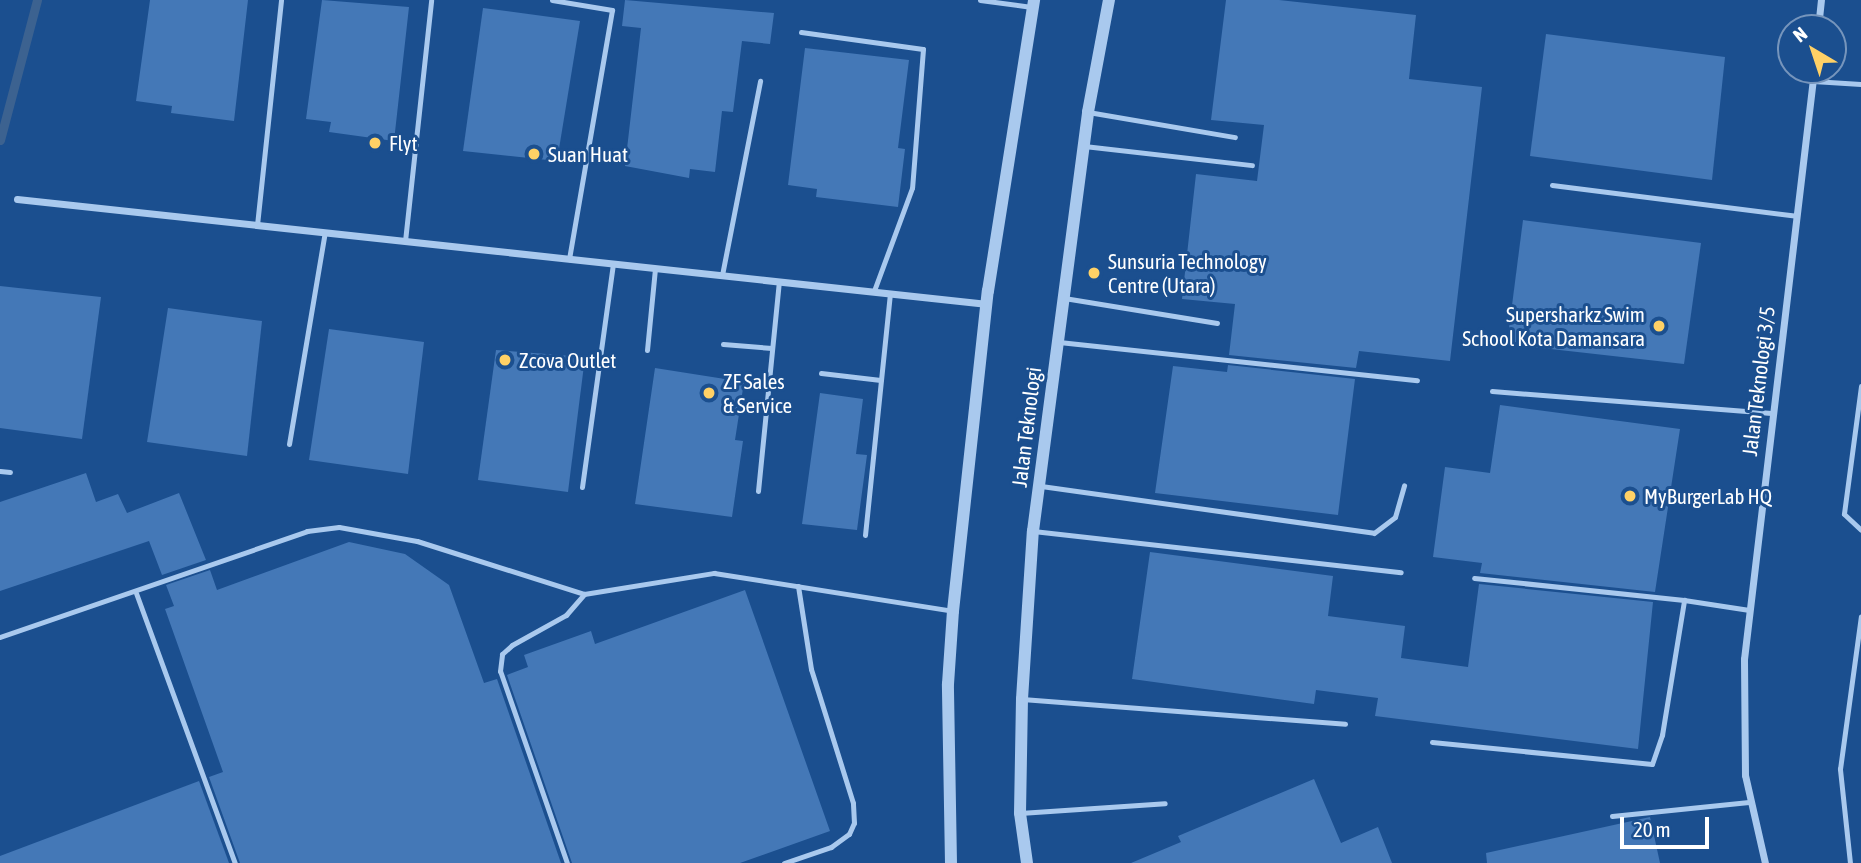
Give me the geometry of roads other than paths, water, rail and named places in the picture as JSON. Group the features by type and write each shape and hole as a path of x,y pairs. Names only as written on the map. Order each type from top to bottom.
{"street":[{"name":"Jalan Teknologi","path":"1027,863 1020,813 1021,699 1032,531 1083,146 1109,0"},
{"path":"951,863 948,684 953,611 987,304 1033,4"},
{"name":"Jalan Teknologi 3/5","path":"1765,863 1745,775 1744,659 1771,413 1813,84"},
{"path":"17,199 987,304"}],"lane":[{"path":"257,225 281,0"},
{"path":"405,240 431,0"},
{"path":"552,0 612,10 569,259"},
{"path":"980,0 1033,4"},
{"path":"801,32 923,49 912,188 874,291"},
{"path":"723,275 760,81"},
{"path":"1088,112 1235,137"},
{"path":"1083,146 1252,165"},
{"path":"1552,184 1796,216"},
{"path":"289,444 325,232"},
{"path":"582,487 612,263"},
{"path":"647,350 655,268"},
{"path":"758,491 779,282"},
{"path":"864,535 890,293"},
{"path":"1062,297 1217,323"},
{"path":"1056,341 1418,380"},
{"path":"723,344 772,348"},
{"path":"821,373 881,380"},
{"path":"1861,386 1844,514 1861,530"},
{"path":"1492,391 1771,413"},
{"path":"0,471 10,472"},
{"path":"1038,485 1374,533 1395,517 1404,485"},
{"path":"0,637 136,593 307,531 339,527 417,541 584,594 714,573 953,611"},
{"path":"1032,531 1401,572"},
{"path":"1474,578 1684,600 1749,610"},
{"path":"784,863 831,846 849,834 854,823 853,803 811,669 798,586"},
{"path":"136,593 235,863"},
{"path":"567,863 500,671 502,654 512,645 566,615 584,594"},
{"path":"1432,742 1652,764 1662,735 1684,600"},
{"path":"1850,863 1840,769 1861,616"},
{"path":"1021,699 1345,724"},
{"path":"1612,816 1751,802"},
{"path":"1020,813 1165,803"}],"waterway":[{"path":"0,140 37,0"}],"place":[{"name":"Flyt","path":"375,143"},
{"name":"Suan Huat","path":"534,154"},
{"name":"Sunsuria Technology Centre (Utara)","path":"1094,273"},
{"name":"Supersharkz Swim School Kota Damansara","path":"1659,326"},
{"name":"Zcova Outlet","path":"505,360"},
{"name":"ZF Sales & Service","path":"709,393"},
{"name":"MyBurgerLab HQ","path":"1630,496"}]}
